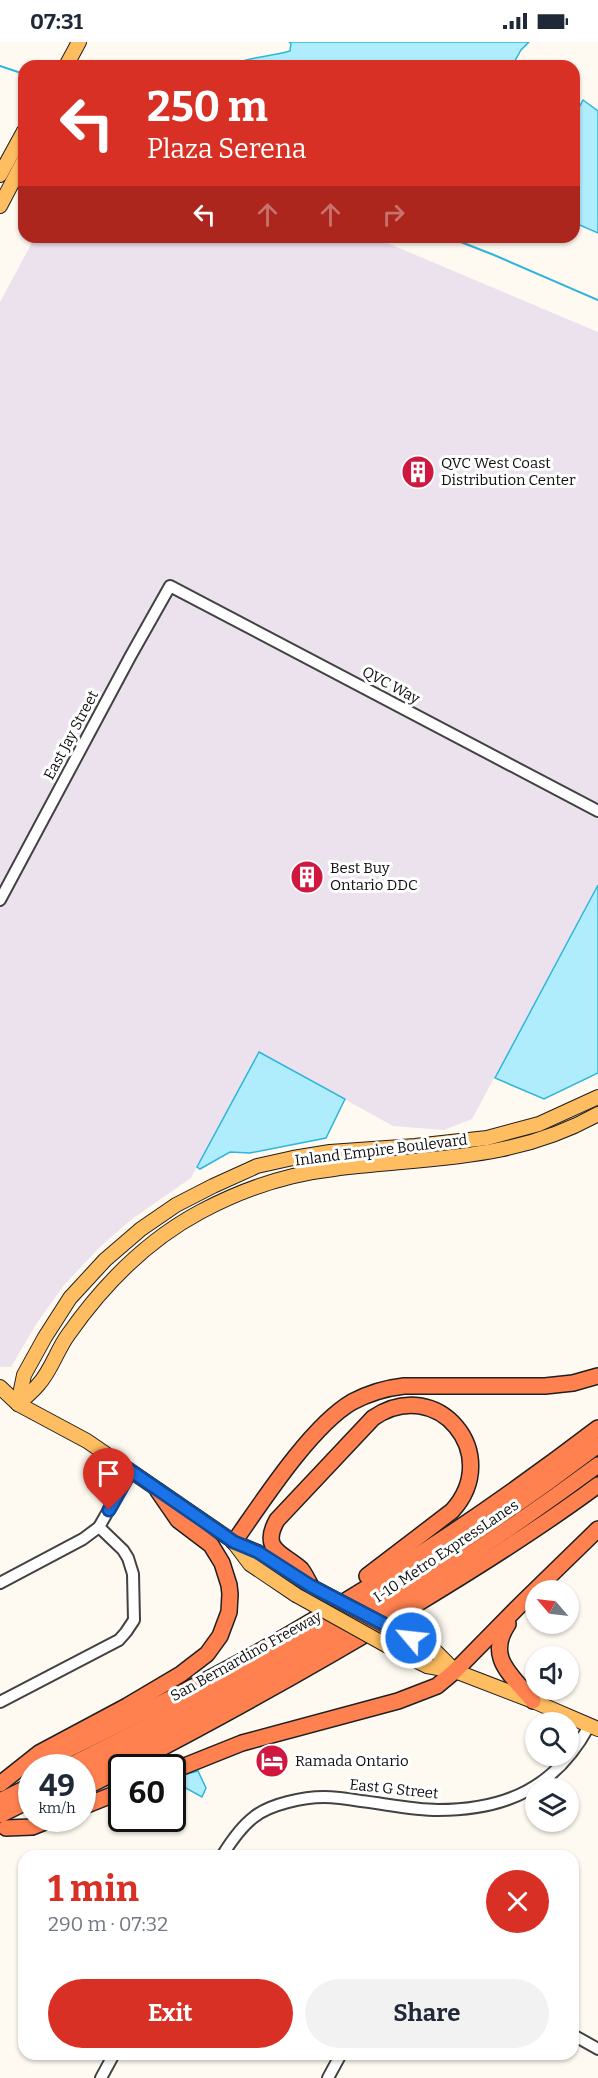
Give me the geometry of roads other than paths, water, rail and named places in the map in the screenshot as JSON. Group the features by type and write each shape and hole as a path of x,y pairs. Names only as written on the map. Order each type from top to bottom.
{"highway":[{"path":"234,1542 287,1469 322,1428 344,1408 366,1395 386,1388 404,1386 545,1386 573,1383 598,1376"},
{"path":"311,1586 302,1570 283,1557 273,1544 273,1528 284,1511 367,1422 379,1414 394,1407 414,1405 426,1407 449,1419 464,1437 470,1457 469,1479 460,1501 452,1511 404,1546 314,1620"},
{"name":"San Bernardino Freeway","path":"58,1754 232,1667 314,1620 467,1522 598,1428"},
{"name":"I-10 Metro ExpressLanes","path":"92,1754 227,1685 321,1631 484,1527 598,1445"},
{"name":"I-10 Metro ExpressLanes","path":"96,1766 227,1700 302,1659 436,1576 598,1465"},
{"path":"150,1754 225,1716 357,1640 488,1560 598,1485"},
{"path":"0,1784 39,1753 181,1674 207,1654 220,1636 229,1612 230,1594 222,1563 211,1545 178,1520 159,1491"},
{"path":"186,1765 242,1743 420,1694 437,1686 455,1671 598,1529"},
{"path":"521,1604 501,1635 499,1655 502,1663 533,1701"},
{"name":"San Bernardino Freeway","path":"0,1784 18,1774"},
{"path":"0,1801 18,1792"},
{"path":"2,1825 18,1811"},
{"path":"2,1825 18,1820"},
{"path":"2,1825 18,1826"}],"main road":[{"path":"69,60 79,42"},
{"path":"0,175 18,142"},
{"path":"0,206 18,172"},
{"name":"Inland Empire Boulevard","path":"18,1404 24,1375 70,1298 105,1260 141,1229 176,1205 257,1166 330,1152 424,1146 487,1138 539,1124 598,1096"},
{"name":"Inland Empire Boulevard","path":"18,1404 39,1384 65,1340 107,1286 135,1258 168,1232 200,1212 236,1195 281,1179 332,1169 461,1158 495,1152 536,1141 582,1123 598,1114"},
{"path":"0,1387 18,1404 87,1441 234,1542 258,1552 311,1586 435,1651 455,1671"},
{"path":"0,1403 18,1404"},
{"path":"234,1542 250,1564 296,1594 393,1649 427,1666 455,1671 533,1701 594,1728"}],"street":[{"name":"QVC Way","path":"170,586 598,811"},
{"name":"East Jay Street","path":"0,900 170,586"},
{"path":"1,1579 83,1539 99,1527 131,1471"},
{"path":"0,1702 118,1640 134,1620 131,1566 123,1550 99,1527"},
{"name":"East G Street","path":"227,1850 254,1817 287,1802 324,1797 437,1810 477,1807 512,1799 539,1785 571,1756 594,1728"},
{"path":"579,2038 598,2049"},
{"path":"101,2078 111,2060"},
{"path":"328,2078 338,2060"}],"water":[{"path":"289,42 529,42 515,60 248,60 290,51 291,43"},
{"path":"583,100 598,111 598,233 580,225 580,106"},
{"path":"598,885 598,1073 544,1099 495,1078"},
{"path":"259,1052 345,1099 326,1138 250,1153 230,1152 200,1169 197,1167"},
{"path":"198,1771 206,1788 202,1797 186,1788 186,1774"}],"waterway":[{"path":"0,66 18,72"},
{"path":"463,243 598,300"}],"place":[{"name":"QVC West Coast Distribution Center","path":"418,472"},
{"name":"Best Buy Ontario DDC","path":"307,877"},
{"name":"Ramada Ontario","path":"272,1761"}]}
